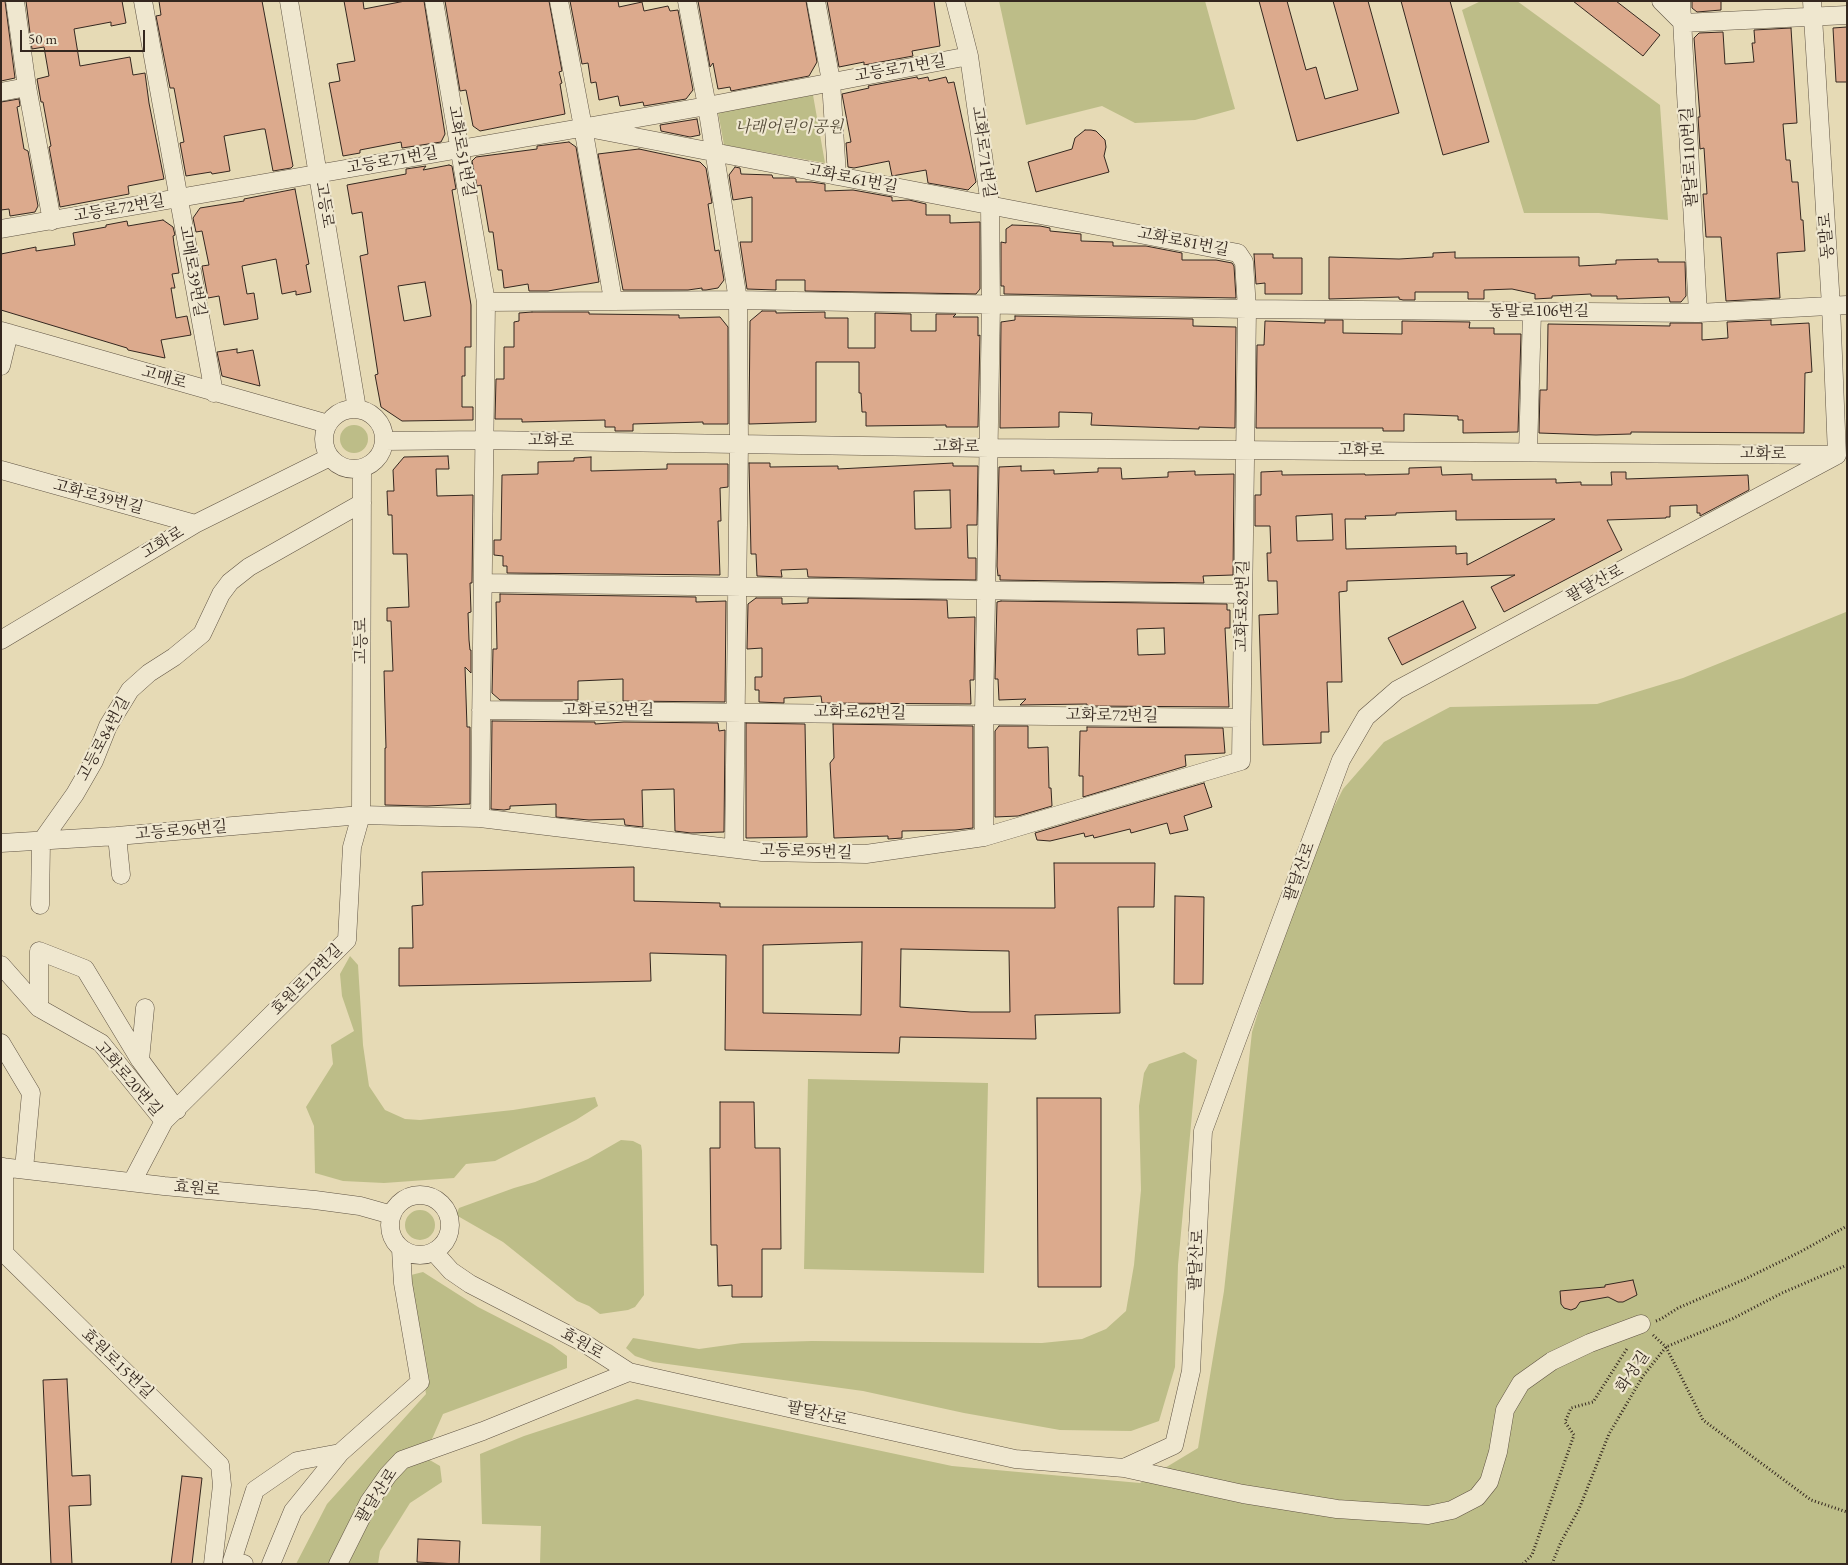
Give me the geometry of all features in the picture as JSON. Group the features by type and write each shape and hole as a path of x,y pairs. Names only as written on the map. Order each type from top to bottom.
{"street":[{"name":"고등로72번길","path":"15,1 52,221 319,174"},
{"name":"고매로39번길","path":"143,1 214,393"},
{"name":"고등로","path":"290,1 358,409"},
{"name":"고화로51번길","path":"434,1 486,302 485,440"},
{"path":"559,1 613,300"},
{"path":"687,1 707,106 738,300 738,587 734,847"},
{"path":"816,1 831,82"},
{"name":"고화로71번길","path":"955,1 969,56 990,205 989,448"},
{"path":"1661,1 1683,23 1813,9 1847,15"},
{"name":"팔달로110번길","path":"1681,1 1698,313"},
{"name":"동말로","path":"1813,9 1839,306 1842,454"},
{"name":"고등로71번길","path":"319,174 707,106 969,56"},
{"name":"고등로71번길","path":"831,82 837,176"},
{"path":"1,92 28,87"},
{"name":"고화로61번길","path":"583,127 990,205"},
{"name":"고화로81번길","path":"990,205 1238,253 1244,262 1247,309 1247,450"},
{"path":"1,229 52,221"},
{"path":"486,302 738,300 1247,309"},
{"name":"동말로106번길","path":"1247,309 1698,313 1839,306"},
{"path":"1528,452 1532,312"},
{"path":"1,366 5,332"},
{"name":"고매로","path":"5,332 328,424"},
{"path":"358,409 369,412 378,420 383,431 384,441 380,454 372,462 362,468 350,469 339,465 330,457 325,447 324,435 328,424 335,415 346,410 358,409"},
{"path":"480,818 485,440"},
{"name":"고화로","path":"384,441 485,440 989,448 1842,454"},
{"path":"984,836 984,715 989,448"},
{"name":"고화로82번길","path":"1241,762 1242,594 1247,450"},
{"name":"팔달산로","path":"338,1564 370,1502 388,1475 402,1460 483,1432 629,1372 1015,1458 1124,1468 1174,1445 1191,1372 1203,1131 1341,760 1366,717 1397,690 1842,454"},
{"name":"고화로","path":"2,637 195,524 330,457"},
{"name":"고등로","path":"361,815 362,468"},
{"name":"고화로39번길","path":"1,470 195,524"},
{"name":"고등로84번길","path":"41,842 75,794 94,761 108,726 130,690 149,673 202,634 221,594 230,582 248,567 362,503"},
{"path":"483,584 1242,594"},
{"name":"고화로52번길","path":"481,710 736,711"},
{"name":"고화로62번길","path":"736,711 984,715"},
{"name":"고화로72번길","path":"984,715 1241,718"},
{"name":"고등로95번길","path":"361,815 480,818 734,847 762,852 866,854 984,836 1241,762"},
{"name":"고등로96번길","path":"1,843 41,842 361,815"},
{"name":"효원로12번길","path":"132,1182 170,1115 347,940 352,848 361,815"},
{"path":"117,836 120,875"},
{"path":"40,906 41,842"},
{"name":"고화로20번길","path":"39,1008 38,951 85,969 140,1060"},
{"name":"고화로20번길","path":"1,965 39,1008 101,1043 170,1115"},
{"path":"145,1008 140,1060 170,1115"},
{"path":"1,1043 31,1093 24,1169"},
{"name":"효원로","path":"3,1167 315,1200 360,1206 392,1215"},
{"name":"효원로15번길","path":"3,1167 4,1253 220,1465 222,1485 213,1564"},
{"path":"416,1195 431,1197 443,1205 449,1213 450,1233 446,1242 434,1252 420,1256 410,1254 401,1249 394,1241 390,1232 392,1215 398,1204 406,1198 416,1195"},
{"path":"271,1564 293,1512 340,1453 420,1382 403,1283 401,1249"},
{"name":"효원로","path":"434,1252 451,1271 470,1284 584,1344 629,1372"},
{"path":"1124,1468 1243,1494 1337,1509 1428,1514 1452,1510 1477,1497 1489,1482 1498,1452 1505,1410 1520,1383 1552,1361 1590,1343 1641,1324"},
{"path":"244,1564 232,1560 255,1490 297,1461 340,1453"}],"path":[{"path":"1523,1564 1532,1555 1574,1436 1565,1422 1571,1408 1593,1402 1641,1324 1661,1320 1678,1308 1751,1276 1847,1226"},
{"name":"화성길","path":"1552,1564 1561,1542 1579,1509 1610,1434 1643,1376 1666,1347 1732,1319 1782,1293 1847,1265"},
{"path":"1666,1347 1702,1420 1810,1500 1847,1512"}],"green space":[{"path":"999,1 1205,1 1235,109 1195,120 1135,123 1102,106 1026,125"},
{"path":"1481,1 1517,1 1660,105 1668,220 1599,213 1524,213 1462,10"},
{"name":"나래어린이공원","path":"813,95 825,163 724,145 718,112"},
{"path":"354,425 364,429 368,439 364,449 354,453 344,449 340,439 344,429"},
{"path":"1846,612 1847,1564 540,1564 541,1526 482,1524 480,1454 524,1436 637,1399 952,1466 1140,1483 1198,1448 1224,1291 1252,1032 1303,869 1343,789 1384,742 1450,707 1597,704 1683,678"},
{"path":"350,956 358,965 363,1045 369,1086 385,1110 405,1119 420,1120 513,1110 595,1097 598,1106 576,1120 495,1161 466,1164 454,1178 384,1183 343,1181 315,1173 314,1126 306,1107 333,1064 331,1045 354,1031 342,996 340,974"},
{"path":"1184,1052 1197,1060 1178,1265 1175,1367 1159,1421 1131,1431 1060,1430 964,1413 863,1391 653,1362 635,1356 626,1348 633,1338 699,1349 742,1343 812,1341 1042,1343 1082,1339 1106,1329 1126,1311 1134,1265 1141,1190 1139,1106 1144,1073 1149,1064"},
{"path":"808,1079 988,1083 984,1273 804,1269"},
{"path":"621,1140 633,1141 641,1145 642,1151 644,1295 635,1307 628,1310 600,1314 589,1306 577,1301 503,1242 456,1215 459,1208 535,1182 588,1159"},
{"path":"420,1210 431,1214 435,1225 431,1236 420,1240 409,1236 405,1225 409,1214"},
{"path":"423,1272 478,1307 552,1345 567,1356 567,1368 443,1414 432,1439 388,1464 345,1530 329,1564 296,1564 327,1504 426,1394 407,1276"},
{"path":"423,1456 440,1466 442,1482 410,1503 380,1551 378,1564 344,1564 365,1523 404,1462"}],"building":[{"path":"1,1 5,1 15,78 1,81"},
{"path":"26,1 122,1 126,23 111,26 111,22 74,29 80,66 130,57 133,75 145,73 164,179 128,186 129,194 60,207 49,147 51,146 37,79 49,76 44,47 32,49"},
{"path":"159,1 262,1 293,166 291,168 273,171 265,129 262,129 224,136 230,171 186,176 180,143 184,142 174,88 170,88 156,16 161,15"},
{"path":"344,1 363,1 364,9 405,1 424,1 445,134 441,142 402,148 401,142 360,150 360,153 343,156 329,83 340,81 337,64 355,61"},
{"path":"445,1 549,1 562,71 559,72 565,114 480,131 473,126 466,90 460,91"},
{"path":"570,1 618,1 619,7 642,2 644,11 668,6 670,11 678,10 693,90 686,99 644,106 643,102 620,106 618,96 599,100 596,82 591,83 588,63 582,64"},
{"path":"698,1 806,1 817,62 809,76 731,91 730,87 718,89 713,63 710,67"},
{"path":"827,1 934,1 940,46 912,51 913,56 864,65 864,62 839,67"},
{"path":"1259,1 1287,1 1306,70 1316,67 1325,99 1358,90 1333,1 1368,1 1399,113 1297,141"},
{"path":"1401,1 1450,1 1489,142 1443,155"},
{"path":"1573,1 1616,1 1660,35 1643,56"},
{"path":"1692,1 1721,1 1721,10 1697,12 1692,8"},
{"path":"1847,27 1847,82 1836,82 1833,28"},
{"path":"1791,28 1797,123 1783,124 1786,160 1790,160 1792,182 1798,182 1805,251 1777,253 1780,298 1726,301 1721,237 1706,237 1703,194 1707,194 1704,148 1700,149 1698,117 1700,117 1694,38 1699,33 1723,32 1725,64 1754,62 1752,43 1755,43 1754,30"},
{"path":"917,77 918,79 928,77 929,81 946,77 948,83 954,82 976,182 968,190 928,183 926,170 892,176 889,161 854,168 848,167 846,143 851,142 842,94 869,88 868,86"},
{"path":"19,99 20,106 17,107 24,149 28,151 38,206 35,212 10,216 9,209 1,210 1,102"},
{"path":"697,119 700,135 690,137 661,131 660,125"},
{"path":"1085,130 1096,131 1105,140 1104,156 1109,172 1036,192 1028,162 1072,149 1075,138"},
{"path":"569,142 576,147 599,282 548,291 529,291 528,284 504,288 502,270 498,270 493,232 489,232 481,185 477,186 472,161 476,157 537,149 537,146"},
{"path":"639,149 700,162 706,168 712,203 708,204 715,251 719,250 724,280 718,288 706,290 702,290 702,288 688,290 623,290 598,154"},
{"path":"426,166 423,170 452,166 456,189 452,190 471,305 471,347 465,347 465,376 462,376 462,407 473,407 473,420 402,421 381,407 375,375 378,374 360,256 368,254 362,212 352,214 347,185 406,174 406,169","holes":["425,282 431,316 404,321 398,286"]},
{"path":"735,167 740,168 741,174 772,175 773,178 794,178 796,182 825,184 825,191 853,190 892,197 892,201 909,200 926,204 926,215 950,215 950,223 980,222 980,289 976,294 805,291 805,280 776,280 776,290 747,289 740,242 752,242 752,197 733,200 729,175"},
{"path":"295,189 309,264 306,265 311,292 296,295 296,291 282,294 276,259 242,266 247,294 254,293 258,319 224,325 219,296 208,298 202,266 209,265 202,231 196,232 193,218 200,208 244,201 244,199"},
{"path":"163,220 173,227 175,235 173,236 179,273 172,274 175,288 171,288 176,318 187,316 191,335 161,340 165,358 128,350 127,348 1,310 1,254 36,247 36,251 75,245 73,233 106,227 106,225 127,221 128,226"},
{"path":"1012,225 1040,226 1050,228 1050,231 1081,234 1081,241 1113,242 1113,246 1146,246 1182,253 1182,260 1216,260 1232,263 1234,266 1236,298 1004,294 1004,286 1001,286 1001,242 1006,243 1006,229"},
{"path":"1455,252 1455,258 1579,257 1579,266 1616,264 1616,260 1658,259 1658,262 1685,262 1686,296 1681,302 1670,302 1669,297 1617,299 1617,296 1591,296 1591,294 1535,299 1535,294 1512,289 1484,290 1484,299 1468,299 1468,292 1415,292 1415,300 1403,300 1399,299 1399,297 1329,299 1329,257 1399,259 1433,257 1433,253"},
{"path":"1254,254 1273,254 1273,258 1302,258 1302,294 1265,294 1265,283 1256,284"},
{"path":"762,311 776,311 776,313 825,312 825,318 848,318 848,348 875,348 875,313 911,314 911,331 936,331 936,314 956,314 953,317 978,317 978,336 980,335 978,427 946,427 946,425 866,426 866,412 862,412 861,393 859,393 859,362 816,362 816,422 749,424 750,321"},
{"path":"519,313 679,315 679,318 720,317 728,327 728,424 703,424 703,422 633,424 633,431 615,431 615,427 605,427 605,420 522,422 522,419 495,419 496,379 504,379 504,347 514,347 514,322 519,321"},
{"path":"1015,316 1193,319 1193,326 1236,327 1235,428 1199,427 1199,429 1091,425 1092,413 1059,412 1059,427 1000,428 1001,322 1015,320"},
{"path":"1325,320 1343,320 1343,333 1402,334 1402,321 1470,322 1469,328 1494,328 1494,334 1521,334 1518,432 1463,433 1463,420 1458,420 1458,416 1404,414 1404,431 1383,431 1383,428 1256,428 1257,345 1264,345 1265,321 1325,323"},
{"path":"1771,320 1771,325 1809,323 1812,372 1805,373 1804,433 1631,432 1631,434 1596,435 1539,433 1540,390 1547,390 1548,324 1670,326 1670,323 1702,323 1702,340 1728,338 1727,322"},
{"path":"237,349 237,353 253,350 260,386 222,376 217,352"},
{"path":"448,456 449,469 436,469 437,496 473,495 471,612 468,613 471,673 465,667 467,727 470,727 470,804 385,805 384,671 393,671 391,621 387,621 387,608 409,607 407,554 393,554 392,515 388,515 387,491 394,491 393,470 404,457"},
{"path":"591,457 591,471 667,469 667,464 728,464 728,487 720,488 721,521 718,521 720,575 507,573 507,566 503,566 503,556 494,555 494,540 501,540 502,475 538,474 538,462 574,461 574,458"},
{"path":"749,463 770,463 770,467 838,466 838,469 953,463 953,466 978,466 977,525 967,525 968,558 976,558 976,580 808,577 807,569 781,570 782,577 757,576 756,554 751,554","holes":["950,490 951,528 915,529 914,491"]},
{"path":"1021,466 1021,471 1054,470 1054,474 1098,472 1098,468 1121,468 1122,479 1168,477 1168,472 1195,471 1195,475 1234,474 1233,575 1203,576 1204,583 1000,580 997,566 999,467"},
{"path":"1441,467 1442,475 1472,474 1472,480 1556,479 1556,483 1581,482 1581,485 1612,485 1611,472 1626,472 1626,479 1748,475 1749,490 1700,516 1700,513 1697,513 1697,505 1670,506 1670,517 1666,518 1607,520 1622,550 1504,612 1491,587 1515,575 1347,581 1347,591 1339,592 1342,682 1327,682 1329,732 1321,732 1321,743 1263,745 1259,615 1278,614 1277,581 1268,581 1267,553 1271,553 1270,526 1255,526 1255,495 1261,495 1261,472 1282,471 1282,475 1409,474 1409,468","holes":["1456,511 1456,520 1555,519 1467,565 1467,553 1456,554 1456,546 1346,549 1345,519 1366,519 1365,516 1396,515 1396,513","1332,514 1333,540 1297,541 1296,516"]},
{"path":"500,594 696,597 696,602 726,601 725,702 623,701 623,679 578,681 578,700 500,700 492,693 493,649 497,649 496,602 500,602"},
{"path":"756,598 782,598 782,604 808,603 808,598 947,600 948,618 975,617 974,680 970,680 971,704 822,703 821,696 784,698 784,703 759,702 759,690 755,690 755,677 762,677 762,648 747,649 748,604"},
{"path":"1463,601 1476,628 1402,665 1388,638"},
{"path":"997,602 1227,604 1227,610 1230,610 1230,628 1225,628 1229,707 1087,706 1087,704 1020,705 1026,699 999,700 998,679 995,679","holes":["1164,628 1165,654 1138,655 1137,629"]},
{"path":"492,721 595,722 595,724 624,722 718,723 719,731 725,730 724,832 691,833 675,831 674,789 642,790 643,827 625,825 624,819 589,820 556,817 556,804 510,806 510,809 504,810 491,809"},
{"path":"746,723 805,724 807,837 746,838"},
{"path":"833,724 973,726 973,828 902,831 902,838 888,839 888,836 834,838 830,763 834,758"},
{"path":"999,726 1028,726 1028,748 1048,747 1049,788 1051,788 1052,806 1018,816 995,817 995,731"},
{"path":"1087,727 1223,728 1225,753 1185,755 1186,766 1083,797 1083,776 1079,776 1080,731 1087,731"},
{"path":"1204,783 1212,807 1184,816 1188,830 1170,834 1167,823 1131,833 1130,829 1094,838 1093,835 1085,837 1084,833 1050,841 1037,840 1035,833"},
{"path":"1054,863 1155,863 1154,907 1118,907 1120,1013 1035,1015 1036,1039 900,1037 899,1053 725,1050 726,955 650,953 651,981 399,986 399,948 413,948 412,906 423,905 422,872 634,867 634,901 720,903 720,907 1055,908","holes":["862,942 861,1015 763,1013 763,945","901,949 1009,951 1010,1012 971,1012 900,1007"]},
{"path":"1175,896 1204,897 1203,984 1174,984"},
{"path":"1037,1098 1101,1098 1101,1287 1038,1287"},
{"path":"720,1102 754,1102 755,1148 780,1148 781,1249 762,1249 762,1297 732,1297 732,1285 718,1286 717,1245 711,1245 710,1148 720,1148"},
{"path":"1633,1280 1637,1295 1623,1302 1618,1302 1608,1297 1580,1302 1576,1308 1571,1310 1564,1308 1561,1304 1560,1291 1605,1287 1605,1285"},
{"path":"67,1379 72,1476 90,1475 91,1505 69,1506 72,1564 51,1564 43,1380"},
{"path":"182,1476 202,1478 192,1564 171,1564"},
{"path":"418,1539 460,1541 459,1564 417,1562"}]}
